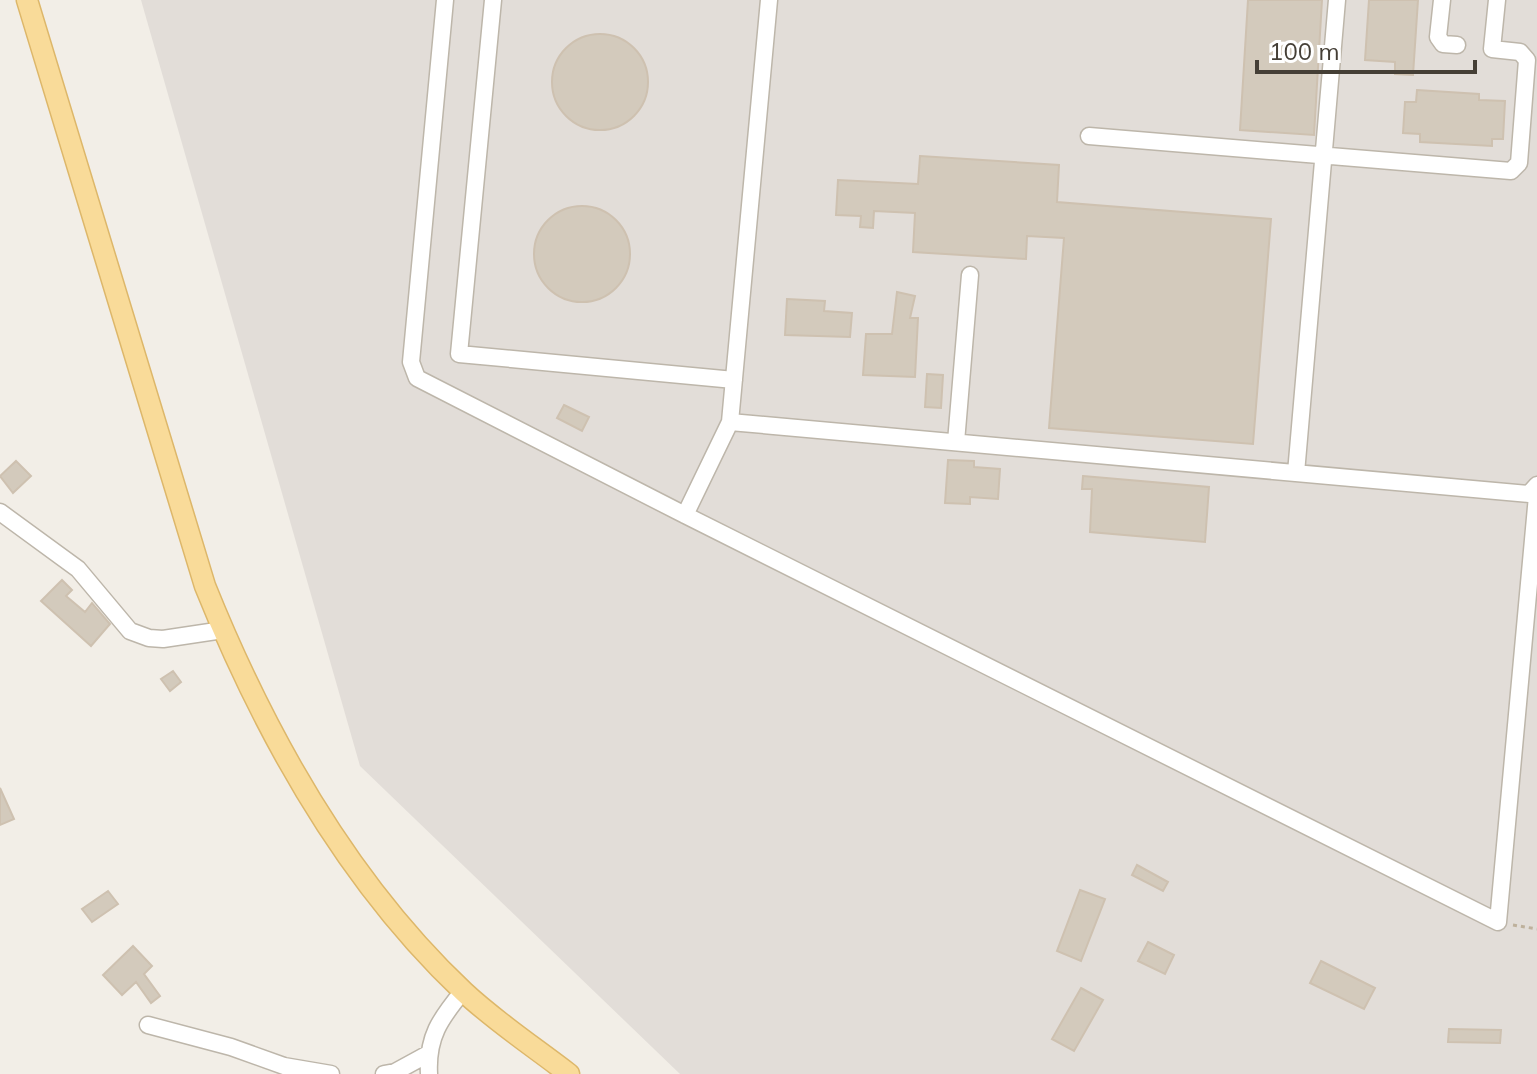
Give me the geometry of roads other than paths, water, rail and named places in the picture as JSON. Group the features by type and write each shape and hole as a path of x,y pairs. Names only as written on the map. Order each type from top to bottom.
{"main road":[{"path":"27,0 190,538 223,630 278,747 348,857 390,913 463,991 569,1074"}],"street":[{"path":"445,0 412,347 413,371 423,382 1498,922 1537,496"},
{"path":"493,0 459,354 734,380"},
{"path":"685,515 730,422 769,0"},
{"path":"1296,473 1337,0"},
{"path":"1442,0 1438,37 1443,44 1457,45"},
{"path":"1089,136 1511,171 1519,163 1527,60 1520,52 1492,49 1497,0"},
{"path":"956,442 970,275"},
{"path":"730,422 1529,494 1537,485"},
{"path":"0,512 78,569 130,631 163,639 223,630"},
{"path":"429,1074 428,1054 439,1023 463,991"},
{"path":"148,1025 231,1047 284,1066 331,1074"},
{"path":"384,1074 395,1072 428,1054"}]}
